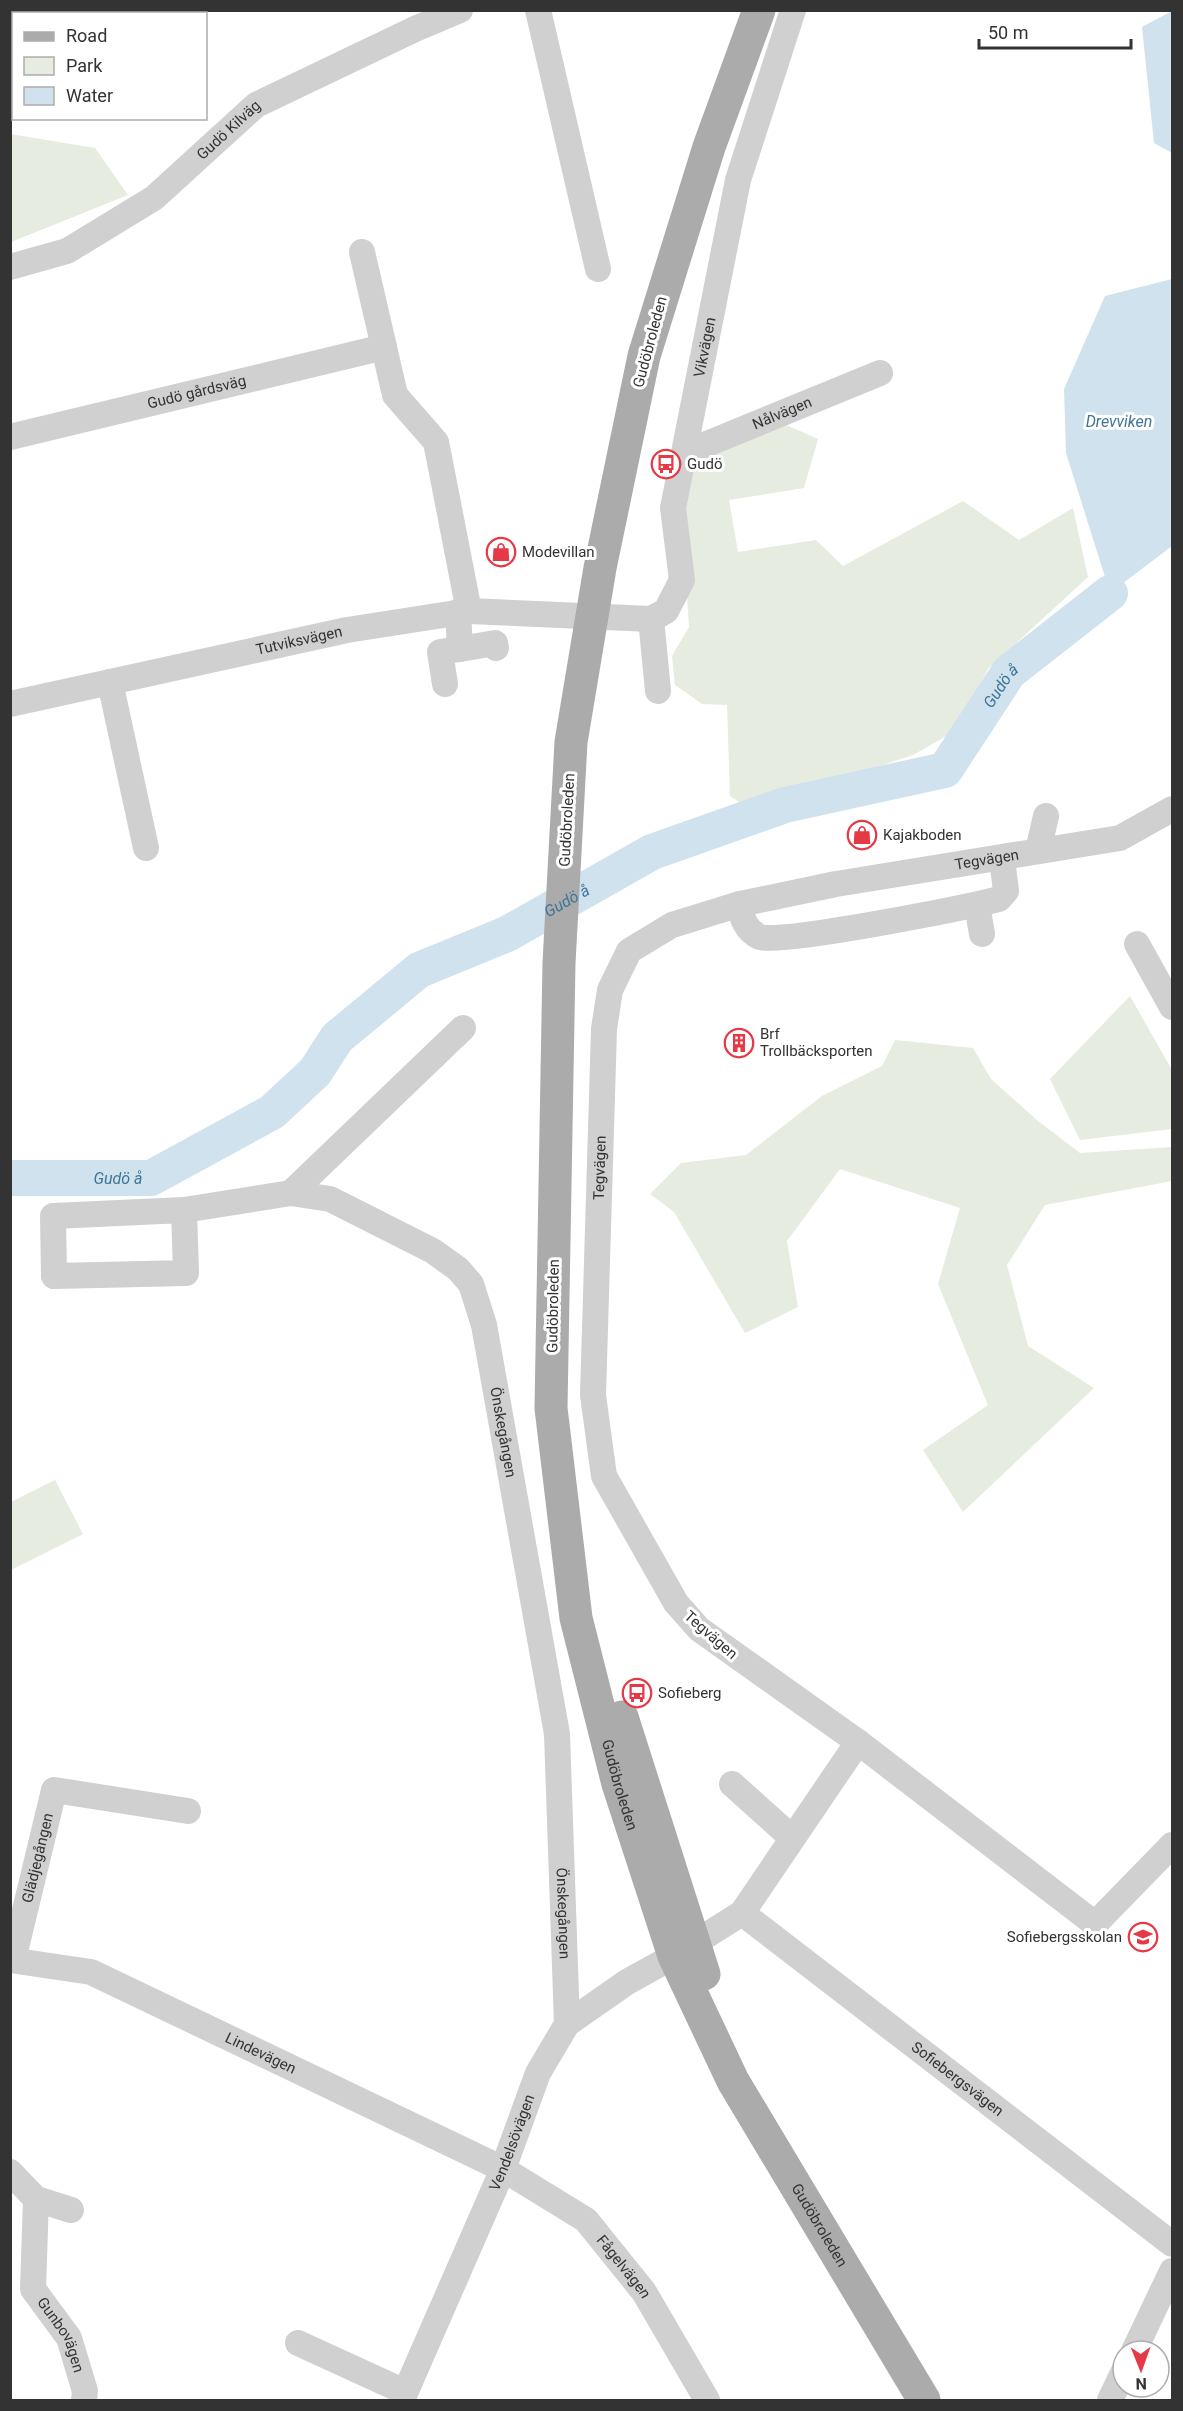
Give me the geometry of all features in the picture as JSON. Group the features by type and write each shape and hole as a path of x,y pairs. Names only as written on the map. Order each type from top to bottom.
{"main road":[{"name":"Gudöbroleden","path":"759,10 708,147 602,617 591,746 571,877 567,939 572,1418 590,1614 684,1949 733,2081 924,2400"},
{"name":"Gudöbroleden","path":"684,1949 708,1986 752,2070 940,2400"}],"street":[{"name":"Gudö Kilväg","path":"10,267 67,251 154,198 256,105 460,10"},
{"path":"538,10 598,269"},
{"name":"Vikvägen","path":"651,619 666,610 682,580 673,508 738,180 792,10"},
{"path":"362,252 395,395 436,442 463,612 460,649"},
{"name":"Gudö gårdsväg","path":"10,437 384,347"},
{"name":"Nålvägen","path":"685,453 880,373"},
{"name":"Tutviksvägen","path":"10,704 347,630 463,612 602,617"},
{"path":"602,617 651,619 658,691"},
{"path":"445,684 440,652 495,643 496,648"},
{"path":"110,682 146,848"},
{"name":"Tegvägen","path":"1173,809 1123,845 1038,851 1002,859 946,861 740,904 672,925 629,951 610,990 604,1029 592,1395 598,1448 604,1476 676,1603 699,1629 738,1659 858,1742 1095,1924 1173,1845"},
{"path":"1038,851 1046,816"},
{"path":"740,904 741,917 748,928 758,936 771,940 977,905 999,900 1006,891 1002,859"},
{"path":"977,905 982,934"},
{"path":"1137,944 1173,1007"},
{"path":"291,1193 463,1028"},
{"name":"Önskegången","path":"184,1210 186,1273 54,1276 52,1216 184,1210 291,1193 330,1199 438,1254 471,1284 484,1325 558,1734 567,2024"},
{"path":"684,1949 742,1913 791,1837 858,1742"},
{"path":"732,1784 791,1837"},
{"name":"Glädjegången","path":"12,1960 54,1790 188,1811"},
{"name":"Sofiebergsvägen","path":"742,1913 1173,2244"},
{"name":"Vendelsövägen","path":"404,2396 503,2169 538,2073 567,2024 627,1982 684,1949"},
{"name":"Lindevägen","path":"12,1960 91,1972 503,2169"},
{"name":"Fågelvägen","path":"503,2169 586,2220 644,2292 707,2400"},
{"path":"10,2172 36,2199 71,2210"},
{"name":"Gunbovägen","path":"36,2199 33,2289 69,2338 85,2391 84,2400"},
{"path":"1140,2339 1173,2271"},
{"path":"298,2343 404,2396"}],"green space":[{"path":"10,134 95,148 128,195 11,242"},
{"path":"784,424 818,439 804,488 729,500 738,552 816,540 843,566 963,501 1019,540 1073,508 1088,577 988,669 957,730 913,755 750,809 730,796 727,705 702,704 675,685 672,656 689,627 682,513 694,461"},
{"path":"1130,996 1172,1070 1172,1129 1080,1140 1050,1079"},
{"path":"895,1040 973,1048 991,1079 1038,1121 1080,1153 1172,1147 1172,1181 1045,1205 1007,1265 1028,1346 1094,1388 963,1512 923,1450 988,1405 938,1284 960,1208 840,1169 787,1241 798,1307 745,1333 674,1212 650,1194 681,1163 746,1155 822,1096 882,1066"},
{"path":"55,1480 83,1534 11,1570 11,1502"}],"water":[{"path":"1172,11 1172,153 1154,143 1142,27"},
{"name":"Drevviken","path":"1172,279 1172,546 1110,593 1066,453 1064,389 1105,296"}],"waterway":[{"name":"Gudö å","path":"10,1178 151,1178 272,1112 315,1072 337,1038 419,970 507,934 652,852 785,805 945,770 1009,672 1110,593"}],"place":[{"name":"Gudö","path":"666,464"},
{"name":"Modevillan","path":"501,552"},
{"name":"Kajakboden","path":"862,835"},
{"name":"Brf Trollbäcksporten","path":"739,1043"},
{"name":"Sofieberg","path":"637,1693"},
{"name":"Sofiebergsskolan","path":"1143,1937"}]}
